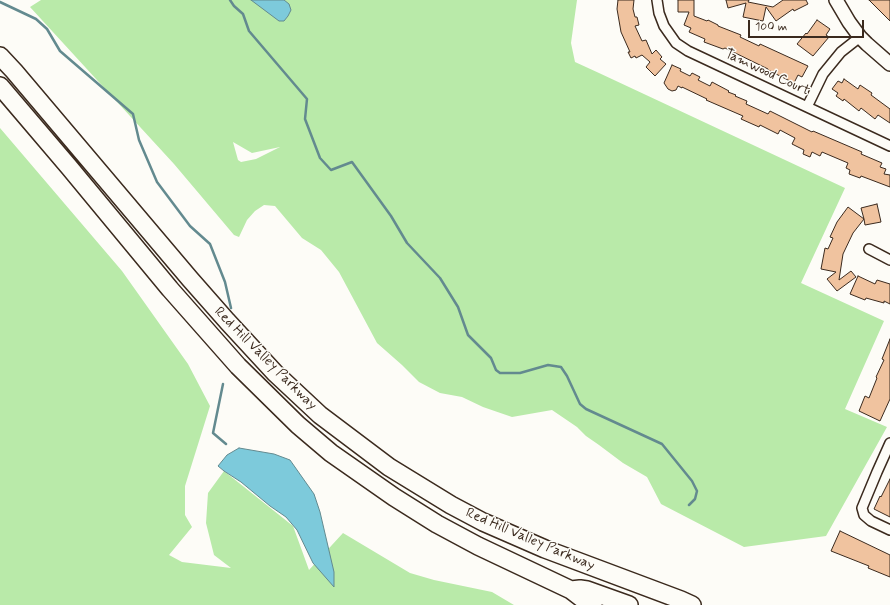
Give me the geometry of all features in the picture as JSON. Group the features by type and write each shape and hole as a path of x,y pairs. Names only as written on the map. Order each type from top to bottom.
{"highway":[{"name":"Red Hill Valley Parkway","path":"0,56 227,322 275,372 320,414 389,467 451,505 483,522 545,550 686,602 699,605"},
{"name":"Red Hill Valley Parkway","path":"0,86 170,289 238,366 298,425 331,453 394,497 437,524 478,546 570,590 587,590 629,605"},
{"path":"570,590 593,605"}],"street":[{"name":"Tamwood Court","path":"657,0 659,13 664,26 676,43 681,47 890,146"},
{"path":"836,0 849,22 860,36 890,64"},
{"path":"807,107 823,74 841,52 860,36"},
{"path":"869,249 890,260"},
{"path":"890,443 862,508 864,516 890,530"}],"green space":[{"path":"41,0 577,0 571,43 575,62 845,188 801,283 884,321 845,409 887,427 826,536 744,547 661,504 647,477 623,463 586,436 577,427 552,410 512,417 483,407 462,397 440,393 419,382 377,343 339,272 321,250 302,238 275,206 264,205 255,211 247,220 239,237 234,235 174,164 30,7","holes":["233,142 252,153 280,147 256,159 241,162 238,160"]},
{"path":"0,128 122,271 188,364 210,406 185,486 185,515 192,527 169,555 182,562 231,568 214,555 206,523 208,493 224,471 293,526 309,570 343,533 410,573 434,580 492,592 514,605 0,605"}],"water":[{"path":"251,0 284,0 289,4 291,10 284,21 279,21"},
{"path":"239,448 274,454 290,460 314,494 320,512 334,572 334,587 313,563 297,530 286,517 218,466 227,455"}],"building":[{"path":"618,0 634,0 633,9 639,25 635,26 642,41 646,40 652,54 656,50 662,57 660,59 666,64 655,76 646,67 650,62 642,55 636,58 635,56 631,58 628,52 630,52 621,32 617,9"},
{"path":"678,0 694,0 694,16 707,21 708,20 718,26 741,35 740,37 759,46 760,44 808,66 802,77 798,75 794,83 725,48 723,49 704,42 705,39 689,32 691,28 684,25 689,12 678,12"},
{"path":"726,0 749,0 748,2 773,7 783,0 806,0 808,4 794,11 793,9 776,21 766,7 763,21 743,17 746,3 728,8"},
{"path":"869,0 890,0 890,21"},
{"path":"817,20 830,29 826,35 829,37 813,56 797,44 806,33 807,34"},
{"path":"672,65 681,69 680,71 690,76 692,73 700,77 698,80 710,86 712,82 736,95 735,96 747,101 746,104 768,114 770,111 812,132 813,131 862,152 861,154 882,163 880,167 886,169 884,174 890,175 890,187 861,176 860,178 849,174 850,170 846,168 848,163 822,152 820,156 812,152 810,157 803,154 804,150 792,144 795,138 780,130 778,134 760,125 759,127 741,119 743,116 706,100 707,99 682,87 678,86 676,90 672,91 668,89 664,83"},
{"path":"844,79 858,89 860,85 872,93 871,95 890,109 890,123 878,115 875,119 861,108 859,111 844,99 843,101 836,96 838,93 832,89 838,81 842,83"},
{"path":"877,204 881,222 865,225 861,208"},
{"path":"848,207 864,219 853,233 843,254 839,280 851,271 856,277 837,291 827,279 836,272 821,269 825,248 828,249 833,238 830,237 837,222"},
{"path":"858,276 875,284 877,280 890,284 890,304 884,301 884,303 866,298 865,300 850,294"},
{"path":"890,339 890,399 880,421 859,411 865,396 869,398 884,360 882,359"},
{"path":"890,479 890,517 874,509"},
{"path":"840,531 890,555 890,577 868,568 869,566 831,551"}],"waterway":[{"path":"230,0 243,14 249,31 307,99 305,119 320,158 331,170 352,162 391,216 407,243 440,278 458,307 468,335 491,358 496,370 500,373 520,373 548,365 561,367 567,376 580,404 586,409 662,444 692,481 697,491 695,499 689,505"},
{"path":"0,2 36,19 47,29 60,51 133,114 139,140 157,182 190,226 210,244 225,282 231,308"},
{"path":"223,384 213,433 226,444"}]}
